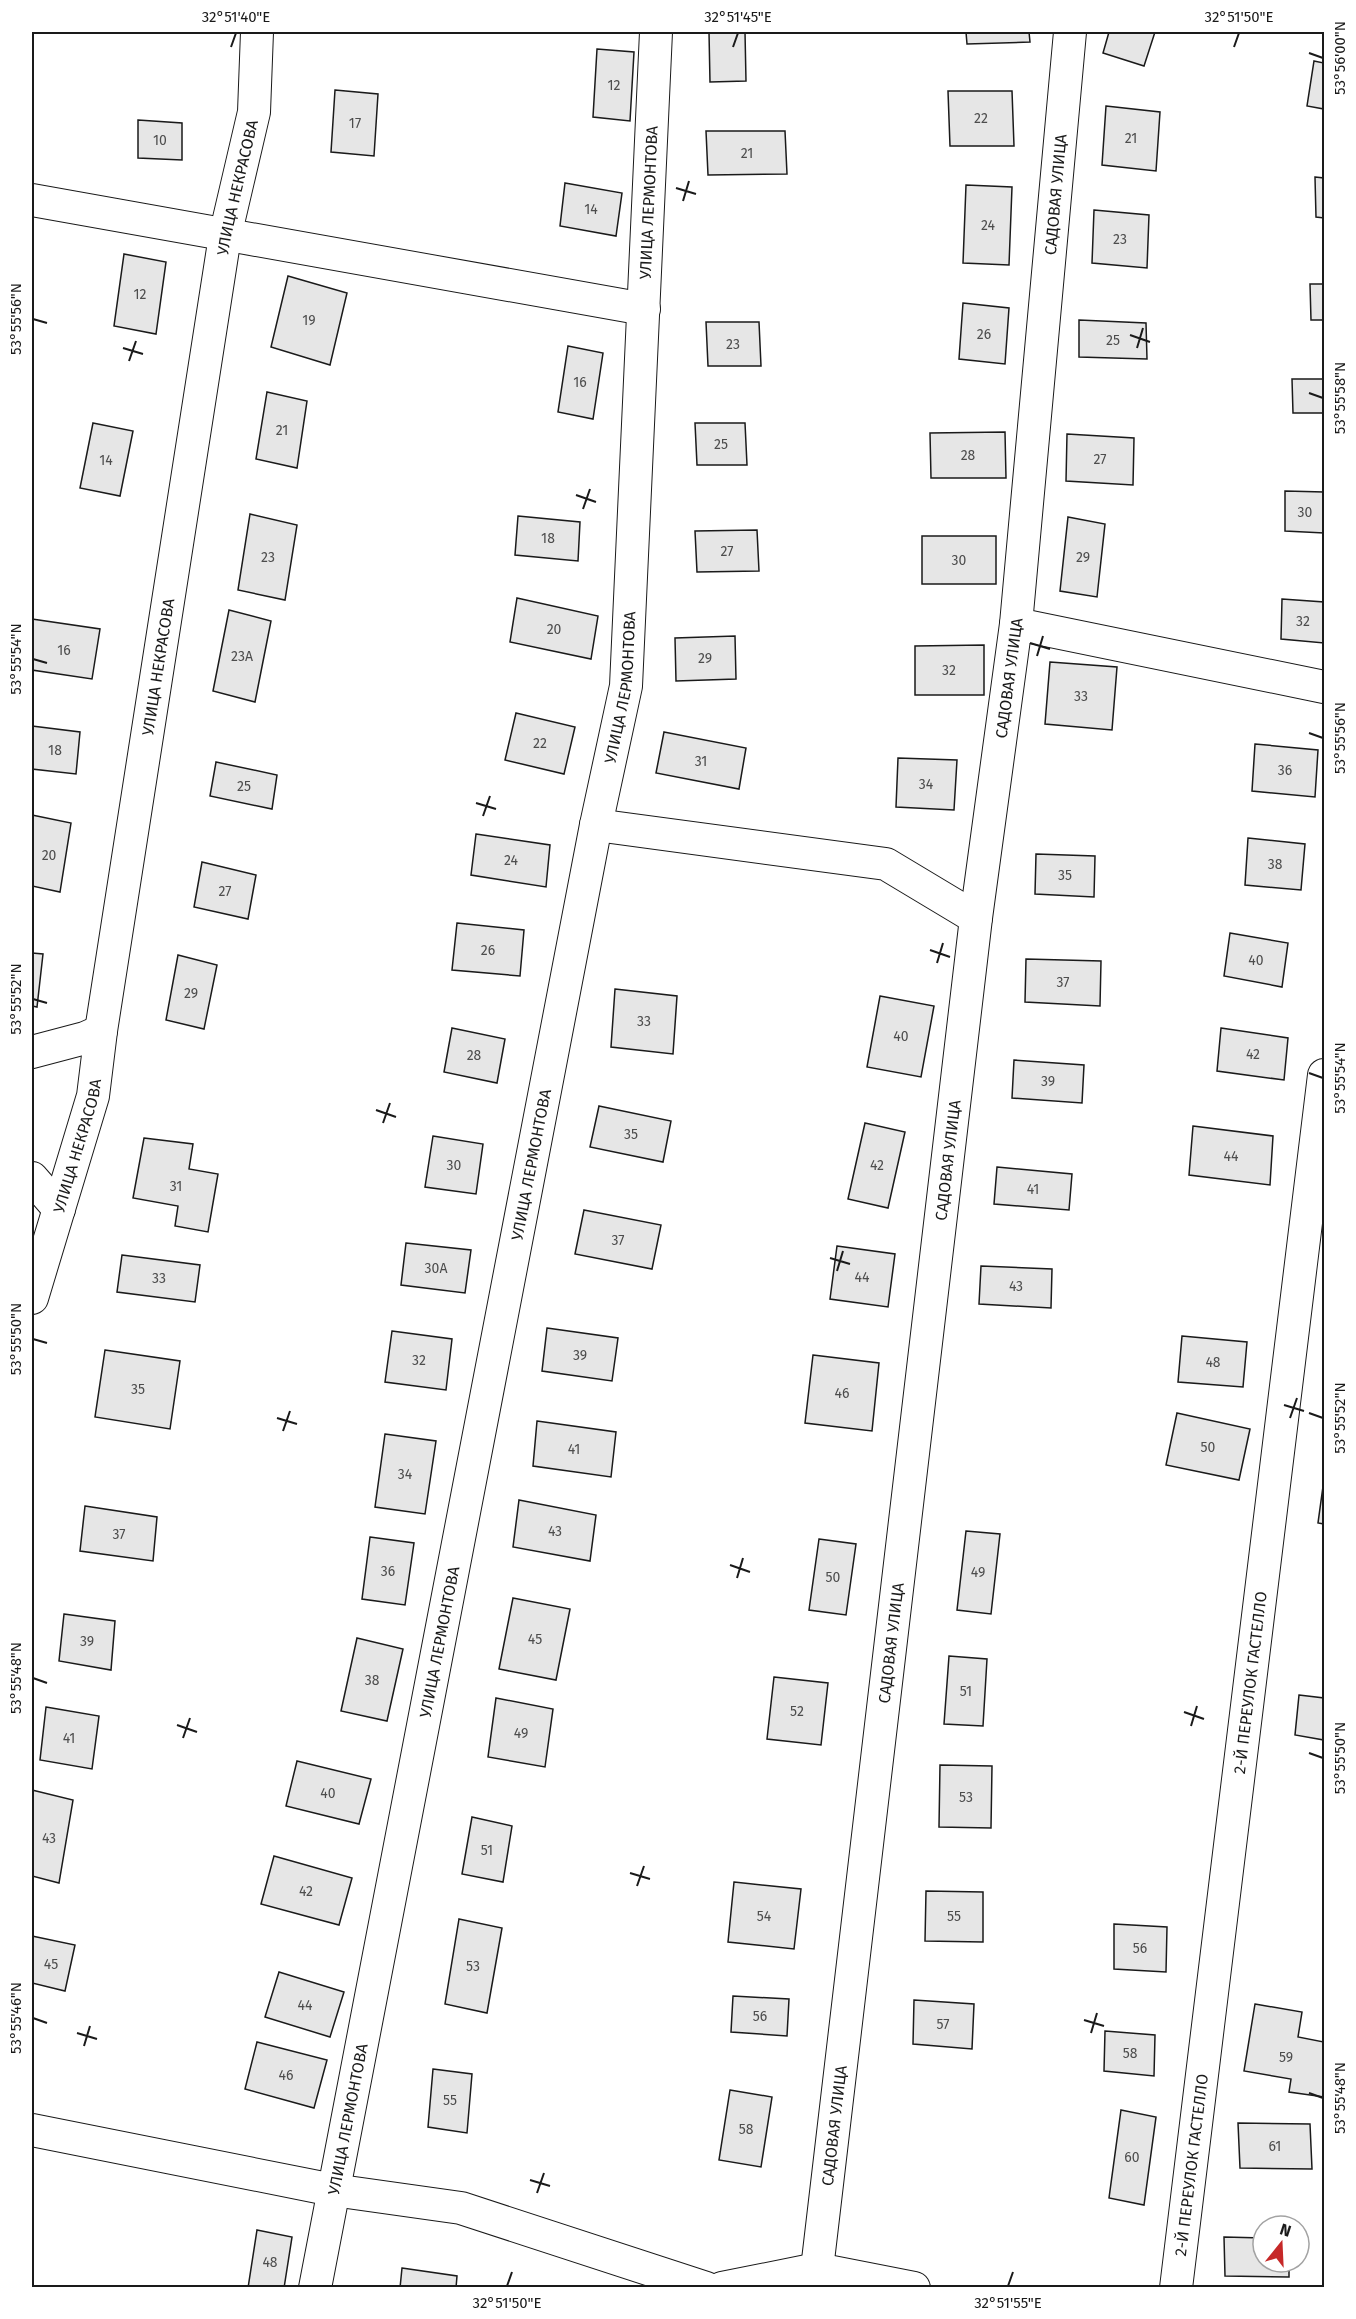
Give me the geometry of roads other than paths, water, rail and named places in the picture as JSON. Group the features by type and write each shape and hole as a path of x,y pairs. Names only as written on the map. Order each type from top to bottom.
{"street":[{"name":"УЛИЦА НЕКРАСОВА","path":"32,1298 93,1096 101,1031 225,236 254,112 257,32"},
{"name":"УЛИЦА ЛЕРМОНТОВА","path":"315,2288 596,825 626,686 656,32"},
{"name":"САДОВАЯ УЛИЦА","path":"814,2278 976,918 1016,624 1070,32"},
{"path":"32,200 644,309"},
{"path":"1016,624 1324,687"},
{"path":"596,825 886,864 976,918"},
{"path":"32,1052 85,1038 101,1031"},
{"name":"2-Й ПЕРЕУЛОК ГАСТЕЛЛО","path":"1176,2288 1324,1075"},
{"path":"32,1178 59,1209"},
{"path":"32,2130 333,2190 461,2208 706,2288"},
{"path":"722,2288 814,2278 914,2288"}]}
